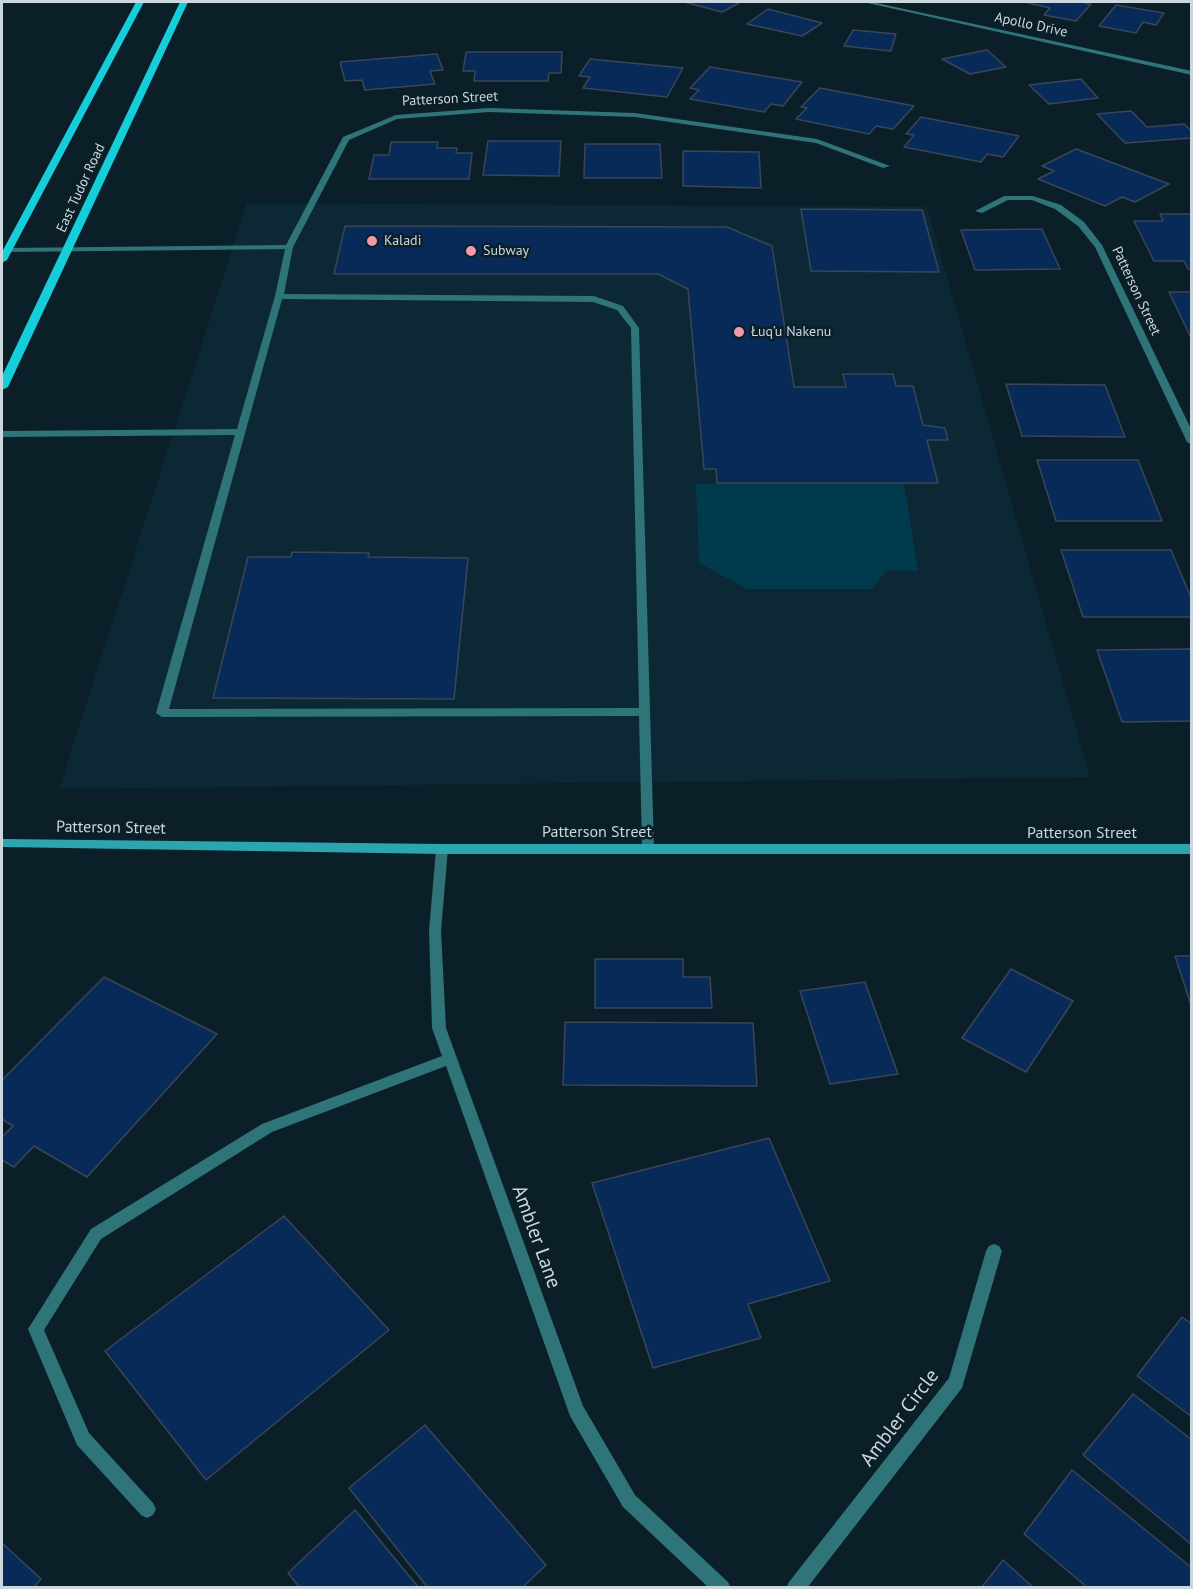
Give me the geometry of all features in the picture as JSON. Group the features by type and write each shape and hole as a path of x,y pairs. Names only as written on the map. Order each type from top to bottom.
{"main road":[{"path":"2,260 140,2"},
{"name":"East Tudor Road","path":"2,387 184,2"}],"street":[{"name":"Apollo Drive","path":"866,2 1191,73"},
{"name":"Patterson Street","path":"645,712 162,713 279,296 289,247 346,139 396,117 489,110 635,115 817,141 886,166"},
{"name":"Patterson Street","path":"979,211 1007,198 1034,198 1058,207 1081,224 1099,247 1191,442"},
{"path":"7,250 289,247"},
{"path":"279,296 594,299 620,308 636,328 648,849"},
{"path":"2,434 240,432"},
{"name":"Patterson Street","path":"2,843 442,849 1191,849"},
{"name":"Ambler Lane","path":"442,849 436,953 439,1028 576,1410 629,1501 722,1587"},
{"path":"147,1509 83,1439 36,1329 96,1234 267,1128 450,1059"},
{"name":"Ambler Circle","path":"795,1587 956,1382 994,1251"}],"shaded area":[{"path":"247,203 927,207 1090,777 59,789"},
{"path":"904,483 918,571 887,570 872,589 747,589 699,563 696,484"}],"building":[{"path":"684,2 741,2 722,12"},
{"path":"1024,2 1091,4 1076,21 1044,15 1050,8"},
{"path":"1116,5 1164,13 1156,25 1143,22 1136,33 1099,26"},
{"path":"768,9 822,23 802,36 747,24"},
{"path":"853,30 896,34 891,51 844,46"},
{"path":"987,50 1006,67 970,74 942,59"},
{"path":"466,52 562,52 561,73 549,73 548,81 474,81 475,71 463,71"},
{"path":"437,54 443,70 430,71 435,84 365,90 362,80 345,81 340,62"},
{"path":"590,59 683,68 667,97 583,88 590,77 579,76"},
{"path":"710,67 802,82 783,106 771,104 764,112 690,99 699,90 690,88"},
{"path":"1081,79 1098,98 1049,104 1029,85"},
{"path":"820,88 914,106 893,129 876,126 869,134 796,119 807,108 801,107"},
{"path":"1131,111 1147,127 1184,124 1192,131 1192,138 1125,143 1097,114"},
{"path":"921,117 1019,136 1003,157 987,154 981,162 904,147 914,135 906,134"},
{"path":"488,141 561,141 559,176 483,175"},
{"path":"391,142 438,142 437,148 457,148 456,153 472,153 469,179 369,179 374,155 389,155"},
{"path":"585,144 660,144 662,178 584,178"},
{"path":"1076,149 1169,184 1135,202 1122,197 1105,206 1038,179 1054,171 1042,166"},
{"path":"683,151 759,152 761,188 683,186"},
{"path":"801,209 922,210 939,272 811,271"},
{"path":"1160,214 1192,214 1192,269 1188,269 1184,261 1154,261 1134,221 1163,221"},
{"name":"Łuq’u Nakenu","path":"345,226 727,227 772,246 794,387 846,387 843,374 893,374 896,386 913,386 923,425 945,428 948,440 927,440 938,483 717,483 716,469 704,469 688,289 658,274 334,274"},
{"path":"1042,229 1060,269 975,270 961,230"},
{"path":"1169,292 1192,292 1192,338 1191,338"},
{"path":"1006,384 1105,385 1125,437 1022,436"},
{"path":"1037,460 1138,460 1162,521 1056,521"},
{"path":"1061,550 1171,550 1192,600 1192,617 1083,617"},
{"path":"292,552 369,553 368,557 468,558 454,699 213,698 248,557 291,557"},
{"path":"1192,649 1192,721 1122,722 1097,650"},
{"path":"1175,956 1192,956 1192,1008"},
{"path":"595,959 683,959 683,977 710,977 712,1008 595,1008"},
{"path":"1011,969 1073,1001 1026,1072 962,1038"},
{"path":"104,977 217,1034 87,1177 34,1146 14,1167 2,1160 2,1137 13,1126 2,1119 2,1080"},
{"path":"865,982 898,1074 830,1084 800,991"},
{"path":"565,1022 753,1023 757,1086 563,1085"},
{"path":"769,1138 830,1281 748,1304 761,1338 653,1368 592,1183"},
{"path":"284,1216 389,1330 206,1480 105,1351"},
{"path":"1182,1317 1192,1324 1192,1417 1137,1376"},
{"path":"1133,1394 1192,1440 1192,1545 1083,1455"},
{"path":"425,1425 546,1565 522,1588 428,1588 349,1488"},
{"path":"1072,1470 1192,1568 1192,1588 1088,1588 1024,1534"},
{"path":"355,1510 419,1588 300,1588 288,1573"},
{"path":"2,1543 41,1579 33,1588 2,1588"},
{"path":"1003,1560 1034,1588 981,1588"}],"place":[{"name":"Kaladi","path":"372,241"},
{"name":"Subway","path":"471,251"},
{"name":"Łuq’u Nakenu","path":"739,332"}]}
